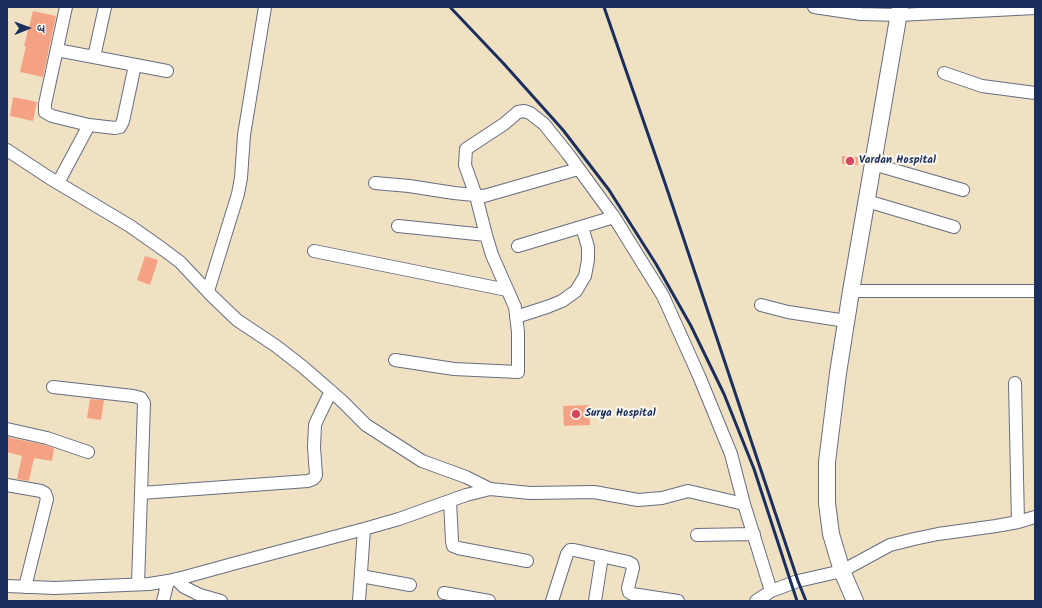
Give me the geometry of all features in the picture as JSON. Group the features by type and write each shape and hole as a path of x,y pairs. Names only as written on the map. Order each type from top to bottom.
{"main road":[{"path":"855,601 842,571 831,534 826,504 827,462 846,321 900,11"}],"street":[{"path":"66,7 56,50 45,112 52,116 89,125 115,128 120,127 123,121 135,65"},
{"path":"94,57 105,7"},
{"path":"208,291 238,194 241,178 244,134 265,7"},
{"path":"814,7 861,14 900,11 1035,8"},
{"path":"56,50 167,71"},
{"path":"944,73 982,86 1035,93"},
{"path":"395,360 454,369 518,372 518,332 515,307 492,255 476,196 465,165 466,149 504,124 518,112 524,111 530,113 544,124 614,217 663,296 693,361 731,454 744,504 771,591"},
{"path":"58,183 89,125"},
{"path":"7,150 58,183 130,226 180,262 237,320 303,367 331,391 366,425 422,462 466,477 490,489"},
{"path":"873,164 963,190"},
{"path":"375,183 484,196 578,168"},
{"path":"867,201 954,227"},
{"path":"518,246 614,217"},
{"path":"398,226 486,235"},
{"path":"516,317 562,301 576,291 585,276 588,260 588,247 582,227"},
{"path":"314,251 507,290"},
{"path":"851,291 1035,291"},
{"path":"761,305 788,312 846,321"},
{"path":"1015,383 1018,522"},
{"path":"53,387 133,396 141,398 144,403 138,584"},
{"path":"141,493 313,480 316,475 314,446 315,425 331,391"},
{"path":"7,429 47,438 88,452"},
{"path":"7,485 40,491 45,493 47,499 26,587"},
{"path":"7,586 55,588 149,584 172,580 399,519 466,495 490,489 530,493 594,492 638,500 662,498 688,491 744,504"},
{"path":"450,501 453,546 527,561"},
{"path":"756,601 771,591 798,581 842,571 890,545 938,534 996,526 1035,517"},
{"path":"359,601 364,529"},
{"path":"697,536 754,534"},
{"path":"552,601 567,554 570,550 574,550 632,564 633,568 628,588 629,592 632,594 658,600 678,601"},
{"path":"595,601 602,556"},
{"path":"361,576 410,585"},
{"path":"163,601 172,580"},
{"path":"172,580 200,595 221,601"},
{"path":"444,594 489,601"}],"building":[{"path":"33,11 56,16 43,77 20,72 26,46 24,46"},
{"path":"13,97 37,102 33,121 10,116"},
{"path":"842,156 858,157 858,165 842,164"},
{"path":"145,256 158,260 150,285 137,280"},
{"path":"90,399 104,400 101,420 87,418"},
{"path":"589,405 590,425 564,426 563,406"},
{"path":"7,437 54,448 52,461 34,458 29,481 17,479 22,456 7,452"}],"railway":[{"path":"450,7 504,64 563,130 609,190 656,264 691,326 724,394 754,469 797,601"},
{"path":"604,7 806,601"}],"place":[{"name":"Vardan Hospital","path":"850,161"},
{"name":"Surya Hospital","path":"576,414"}]}
